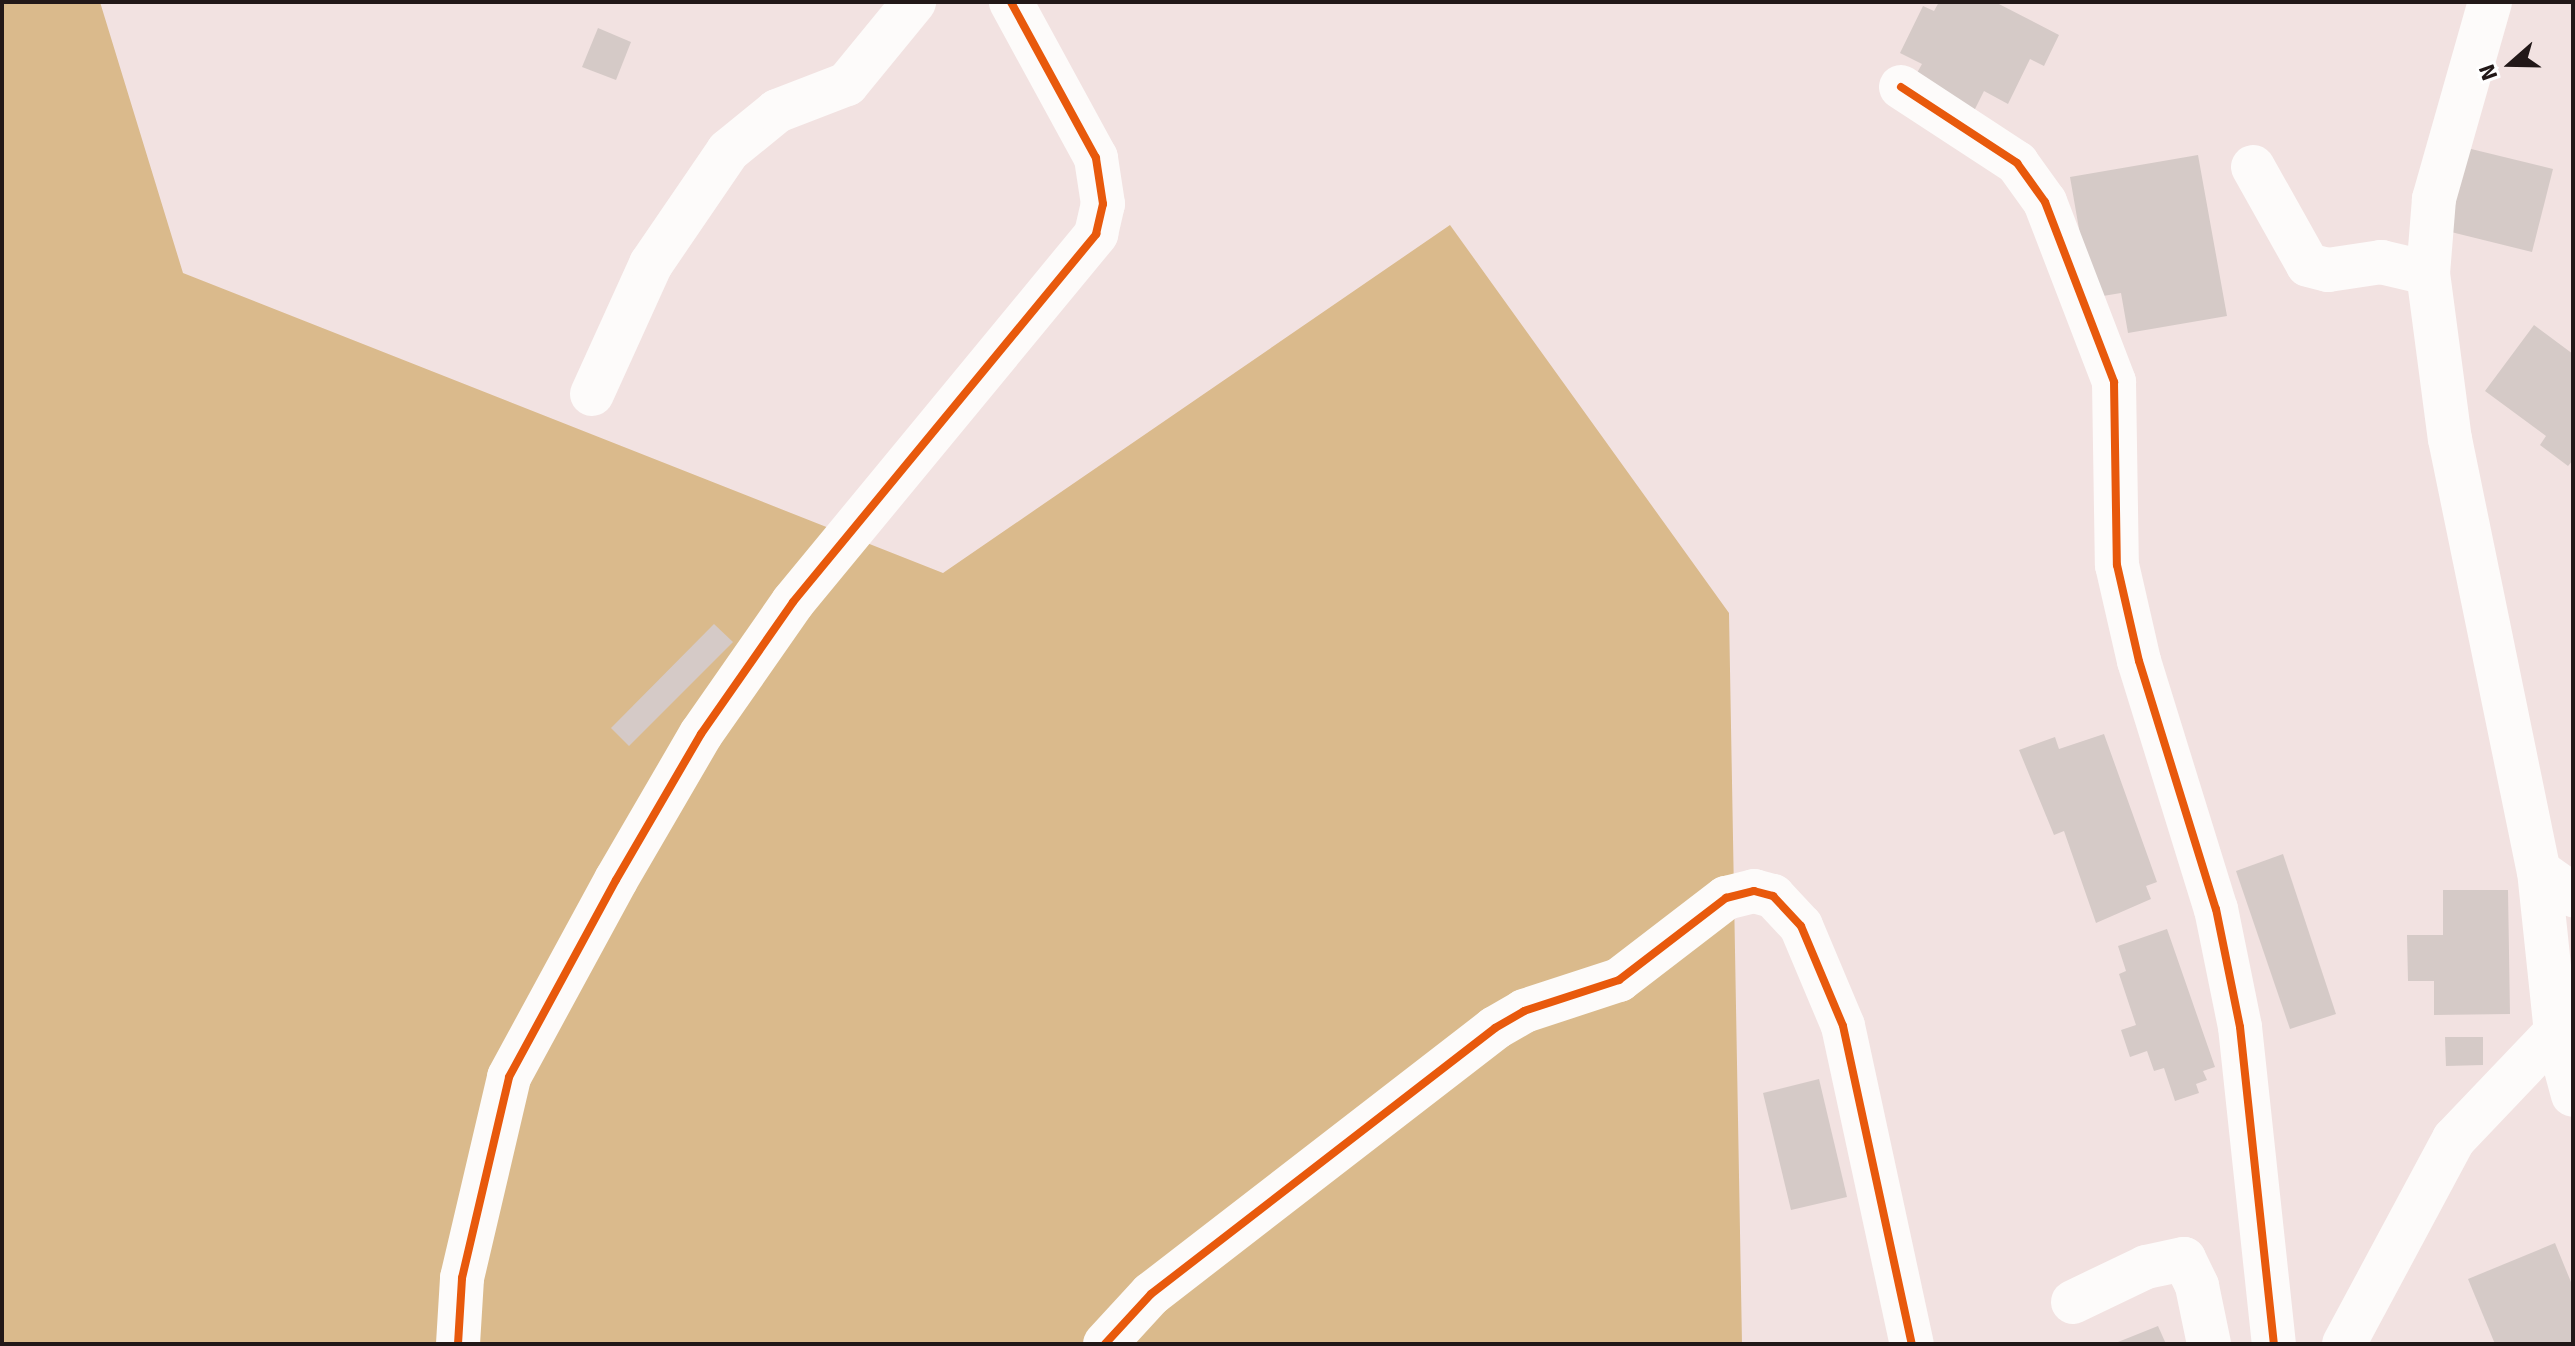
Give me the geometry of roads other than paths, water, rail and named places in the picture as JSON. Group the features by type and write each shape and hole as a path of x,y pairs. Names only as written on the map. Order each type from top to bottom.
{"street":[{"path":"592,394 651,264 728,151 777,111 847,84 914,2"},
{"path":"458,1344 462,1278 509,1077 616,880 701,734 793,602 1096,234 1103,204 1096,158 1011,2"},
{"path":"2490,2 2434,199 2428,273 2450,439 2556,883 2556,1032 2573,1095"},
{"path":"1901,87 2017,163 2045,202 2114,382 2117,565 2139,661 2216,909 2240,1027 2274,1344"},
{"path":"2253,167 2308,265 2328,270 2381,262 2428,273"},
{"path":"1105,1344 1151,1294 1495,1028 1524,1011 1619,980 1726,898 1754,891 1773,896 1801,926 1843,1026 1912,1344"},
{"path":"2344,1344 2454,1139 2556,1032"},
{"path":"2073,1302 2146,1267 2184,1259 2197,1286 2209,1344"}]}
